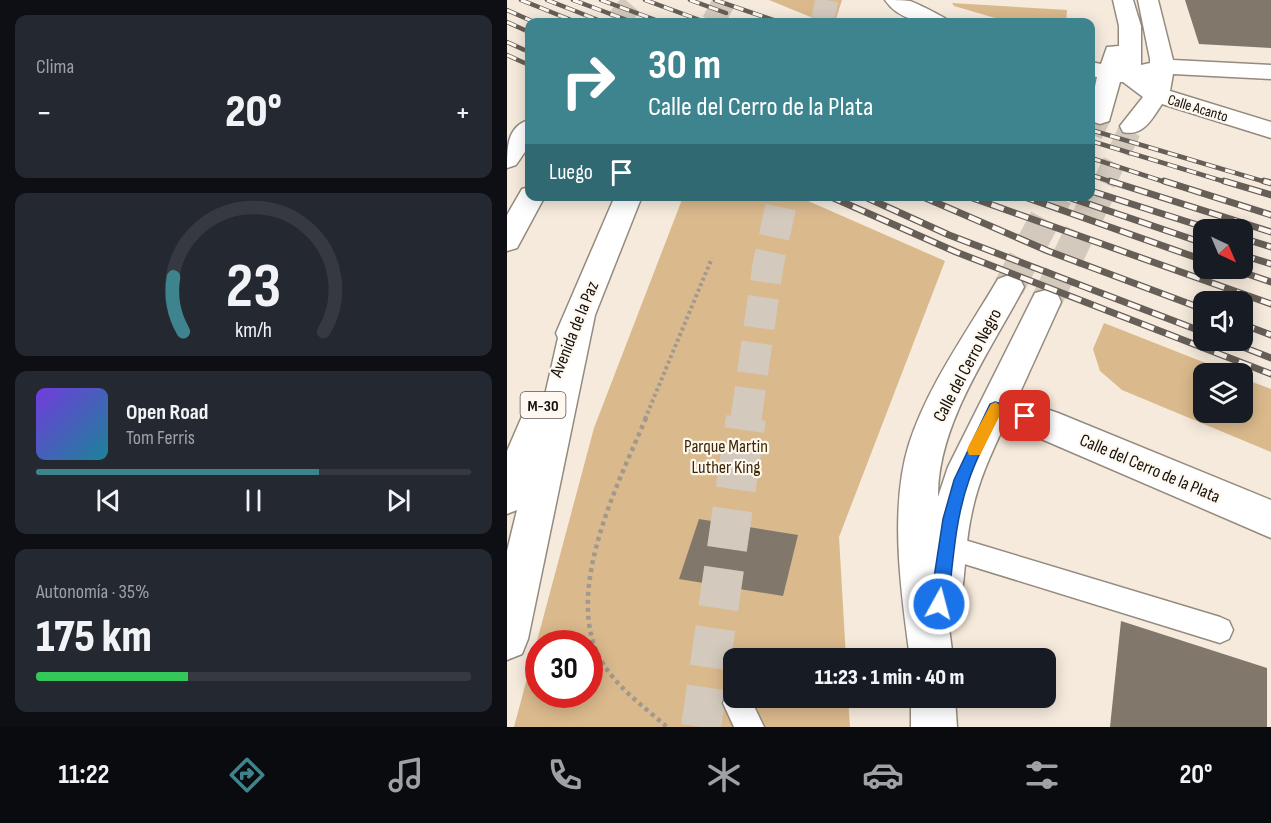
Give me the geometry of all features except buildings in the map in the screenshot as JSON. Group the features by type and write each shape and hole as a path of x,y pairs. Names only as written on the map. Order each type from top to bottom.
{"main road":[{"path":"895,0 914,13 928,18"},
{"path":"1100,116 1116,41 1111,0"},
{"path":"1111,73 1130,51 1130,26 1123,0"},
{"path":"1132,126 1157,94 1162,81 1148,0"},
{"path":"1130,51 1142,62 1161,68 1271,72"},
{"name":"Calle Acanto","path":"1111,73 1161,68"},
{"name":"Calle Acanto","path":"1111,73 1157,94 1271,130"},
{"path":"507,159 525,134"},
{"path":"507,240 529,201"},
{"name":"Avenida de la Paz","path":"507,496 627,201"},
{"name":"Calle del Cerro Negro","path":"931,648 919,545 919,483 925,455 940,410 1009,287"},
{"name":"Calle del Cerro Negro","path":"933,648 948,547 961,480 1046,302"},
{"path":"507,639 580,313"},
{"name":"Calle del Cerro de la Plata","path":"995,408 1046,424 1271,519"},
{"path":"933,708 934,727"}],"lane":[{"path":"948,547 1221,630"}],"path":[{"path":"667,727 621,686 596,650 586,598 602,523 712,258"}],"green space":[{"path":"769,0 842,0 836,18 813,18"},
{"path":"952,3 1067,10 1066,18 995,18 954,6"},
{"name":"Parque Martin Luther King","path":"681,201 808,201 945,261 839,537 845,648 723,648 723,708 849,708 850,727 514,727 525,686 525,708 603,708 603,630 540,630 594,428"},
{"path":"1104,323 1206,363 1193,363 1193,420 1122,390 1100,371 1093,349"},
{"path":"1253,382 1271,389 1271,452 1201,423 1253,423"}],"tunnel":[{"path":"619,18 635,0"},
{"path":"715,18 725,0"},
{"path":"823,18 827,0"},
{"path":"1095,126 1100,116"},
{"path":"1104,183 1132,126"},
{"path":"1046,302 1105,181"},
{"path":"746,419 768,265 782,201"},
{"path":"1009,287 1054,201"},
{"path":"701,727 746,418"}],"railway":[{"path":"521,0 566,18"},
{"path":"547,0 593,18"},
{"path":"573,0 621,18"},
{"path":"601,0 650,18"},
{"path":"645,0 694,18"},
{"path":"690,0 726,13"},
{"path":"715,0 767,18"},
{"path":"507,10 525,18"},
{"path":"507,22 525,30"},
{"path":"507,42 525,50"},
{"path":"507,55 525,63"},
{"path":"1095,131 1269,183"},
{"path":"1095,142 1229,183"},
{"path":"1095,159 1168,183"},
{"path":"1095,176 1115,183"},
{"path":"1110,181 1271,232"},
{"path":"1164,181 1271,215"},
{"path":"1224,181 1271,195"},
{"path":"1264,181 1271,183"},
{"path":"1095,192 1193,224"},
{"path":"840,201 956,252 1271,374"},
{"path":"874,201 949,235 1193,328"},
{"path":"933,201 1048,251 1193,305"},
{"path":"981,201 1271,304"},
{"path":"1036,201 1193,256"},
{"path":"1080,201 1193,240"},
{"path":"1253,241 1271,247"},
{"path":"1253,258 1271,264"},
{"path":"1253,276 1271,282"},
{"path":"1253,328 1271,335"},
{"path":"1253,351 1271,358"}],"slow traffic":[{"path":"975,450 996,409"}],"route":[{"path":"939,604 951,519 961,480 977,445 995,408 1025,416"}]}
